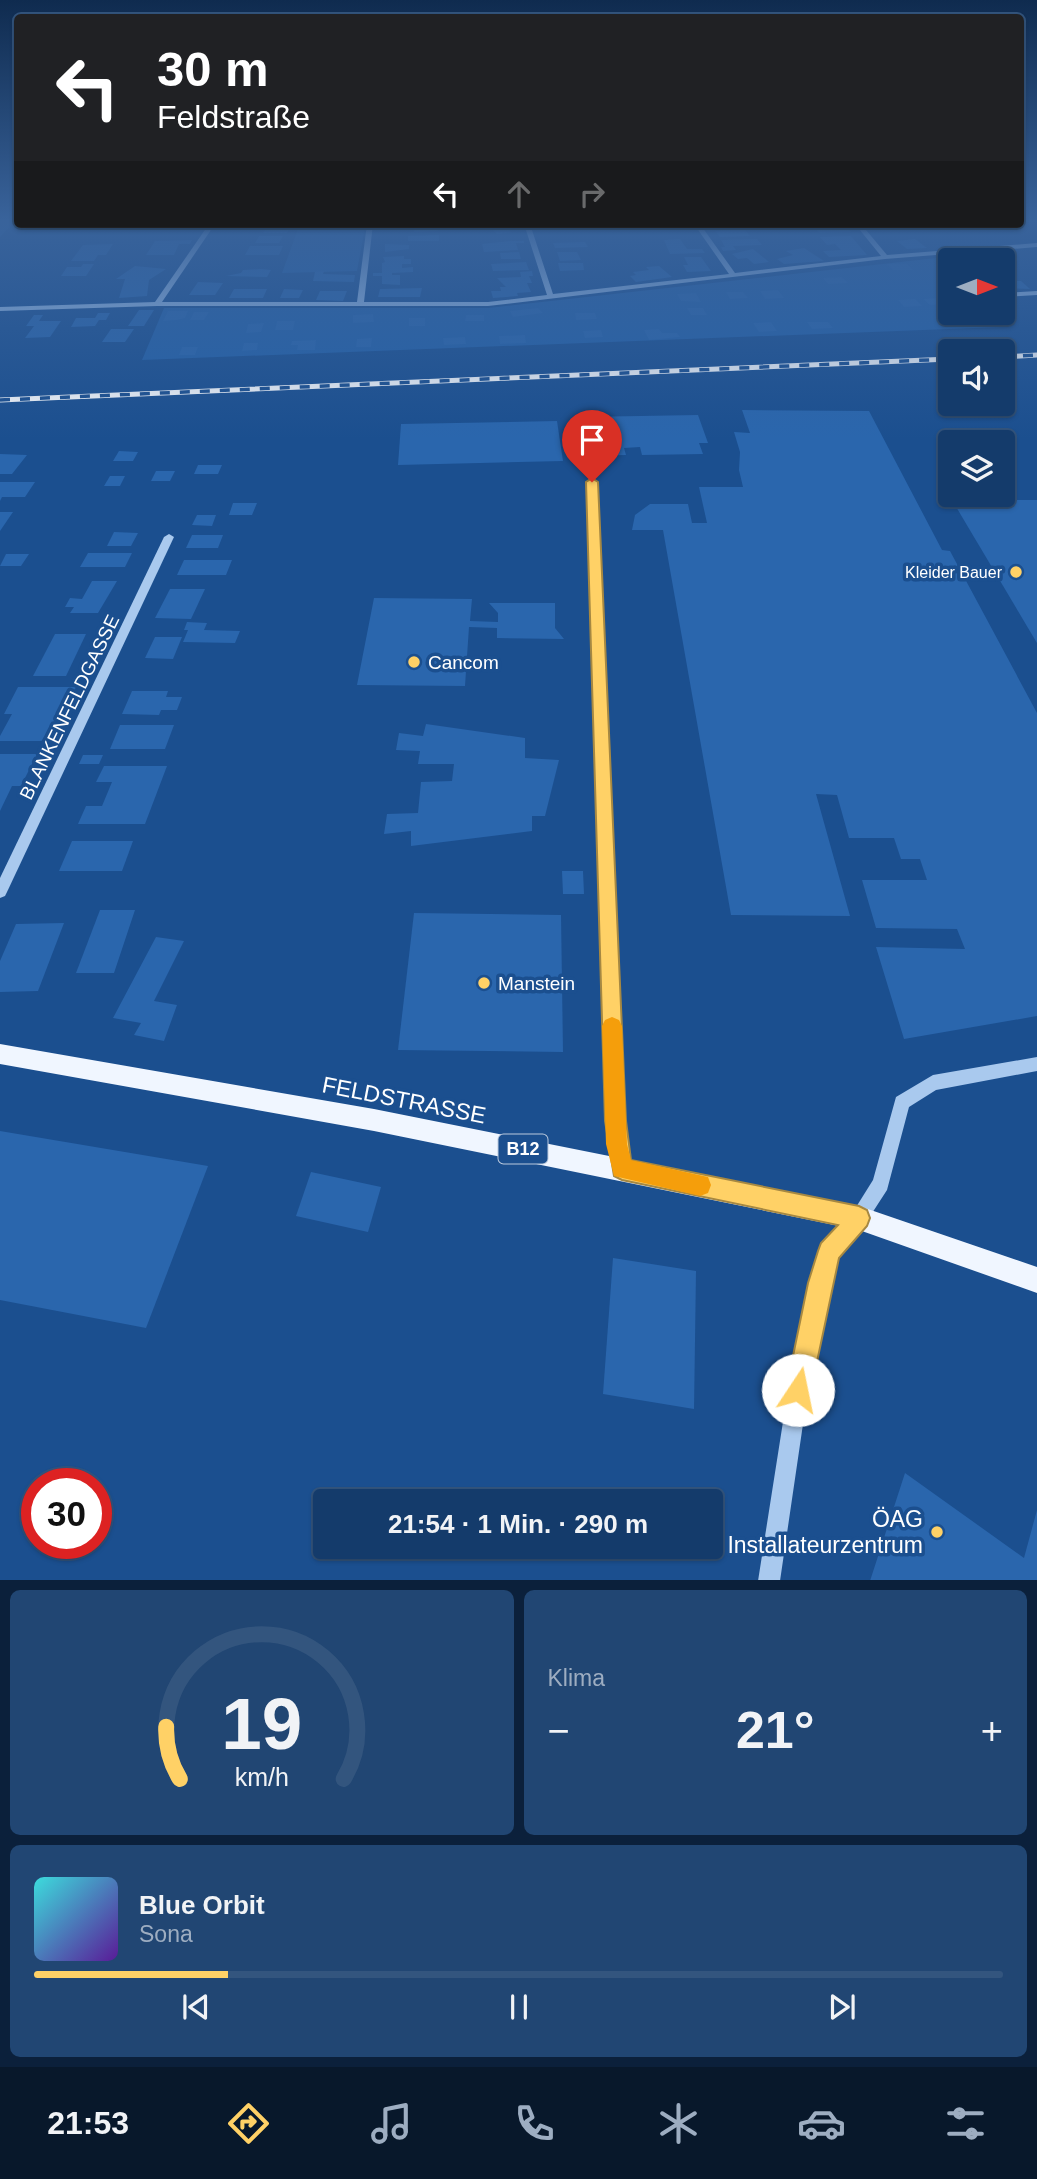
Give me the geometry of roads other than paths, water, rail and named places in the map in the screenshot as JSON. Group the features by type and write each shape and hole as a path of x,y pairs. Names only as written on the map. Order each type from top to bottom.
{"main road":[{"name":"FELDSTRASSE","path":"0,1054 374,1121 859,1218 1037,1280"}],"street":[{"path":"157,304 165,292"},
{"path":"360,305 362,292"},
{"path":"549,292 551,297"},
{"path":"0,309 157,304 488,304 597,292"},
{"path":"1015,294 1037,293"},
{"path":"592,482 615,1121 622,1169"},
{"name":"BLANKENFELDGASSE","path":"0,892 169,537"},
{"path":"769,1580 798,1390 820,1283 830,1251 859,1218 881,1184 902,1102 933,1083 1037,1064"}],"railway":[{"path":"1015,356 1037,355"},
{"path":"0,400 938,360"}],"place":[{"name":"Kleider Bauer","path":"1016,572"},
{"name":"Cancom","path":"414,662"},
{"name":"Manstein","path":"484,983"},
{"name":"ÖAG Installateurzentrum","path":"937,1532"}]}
